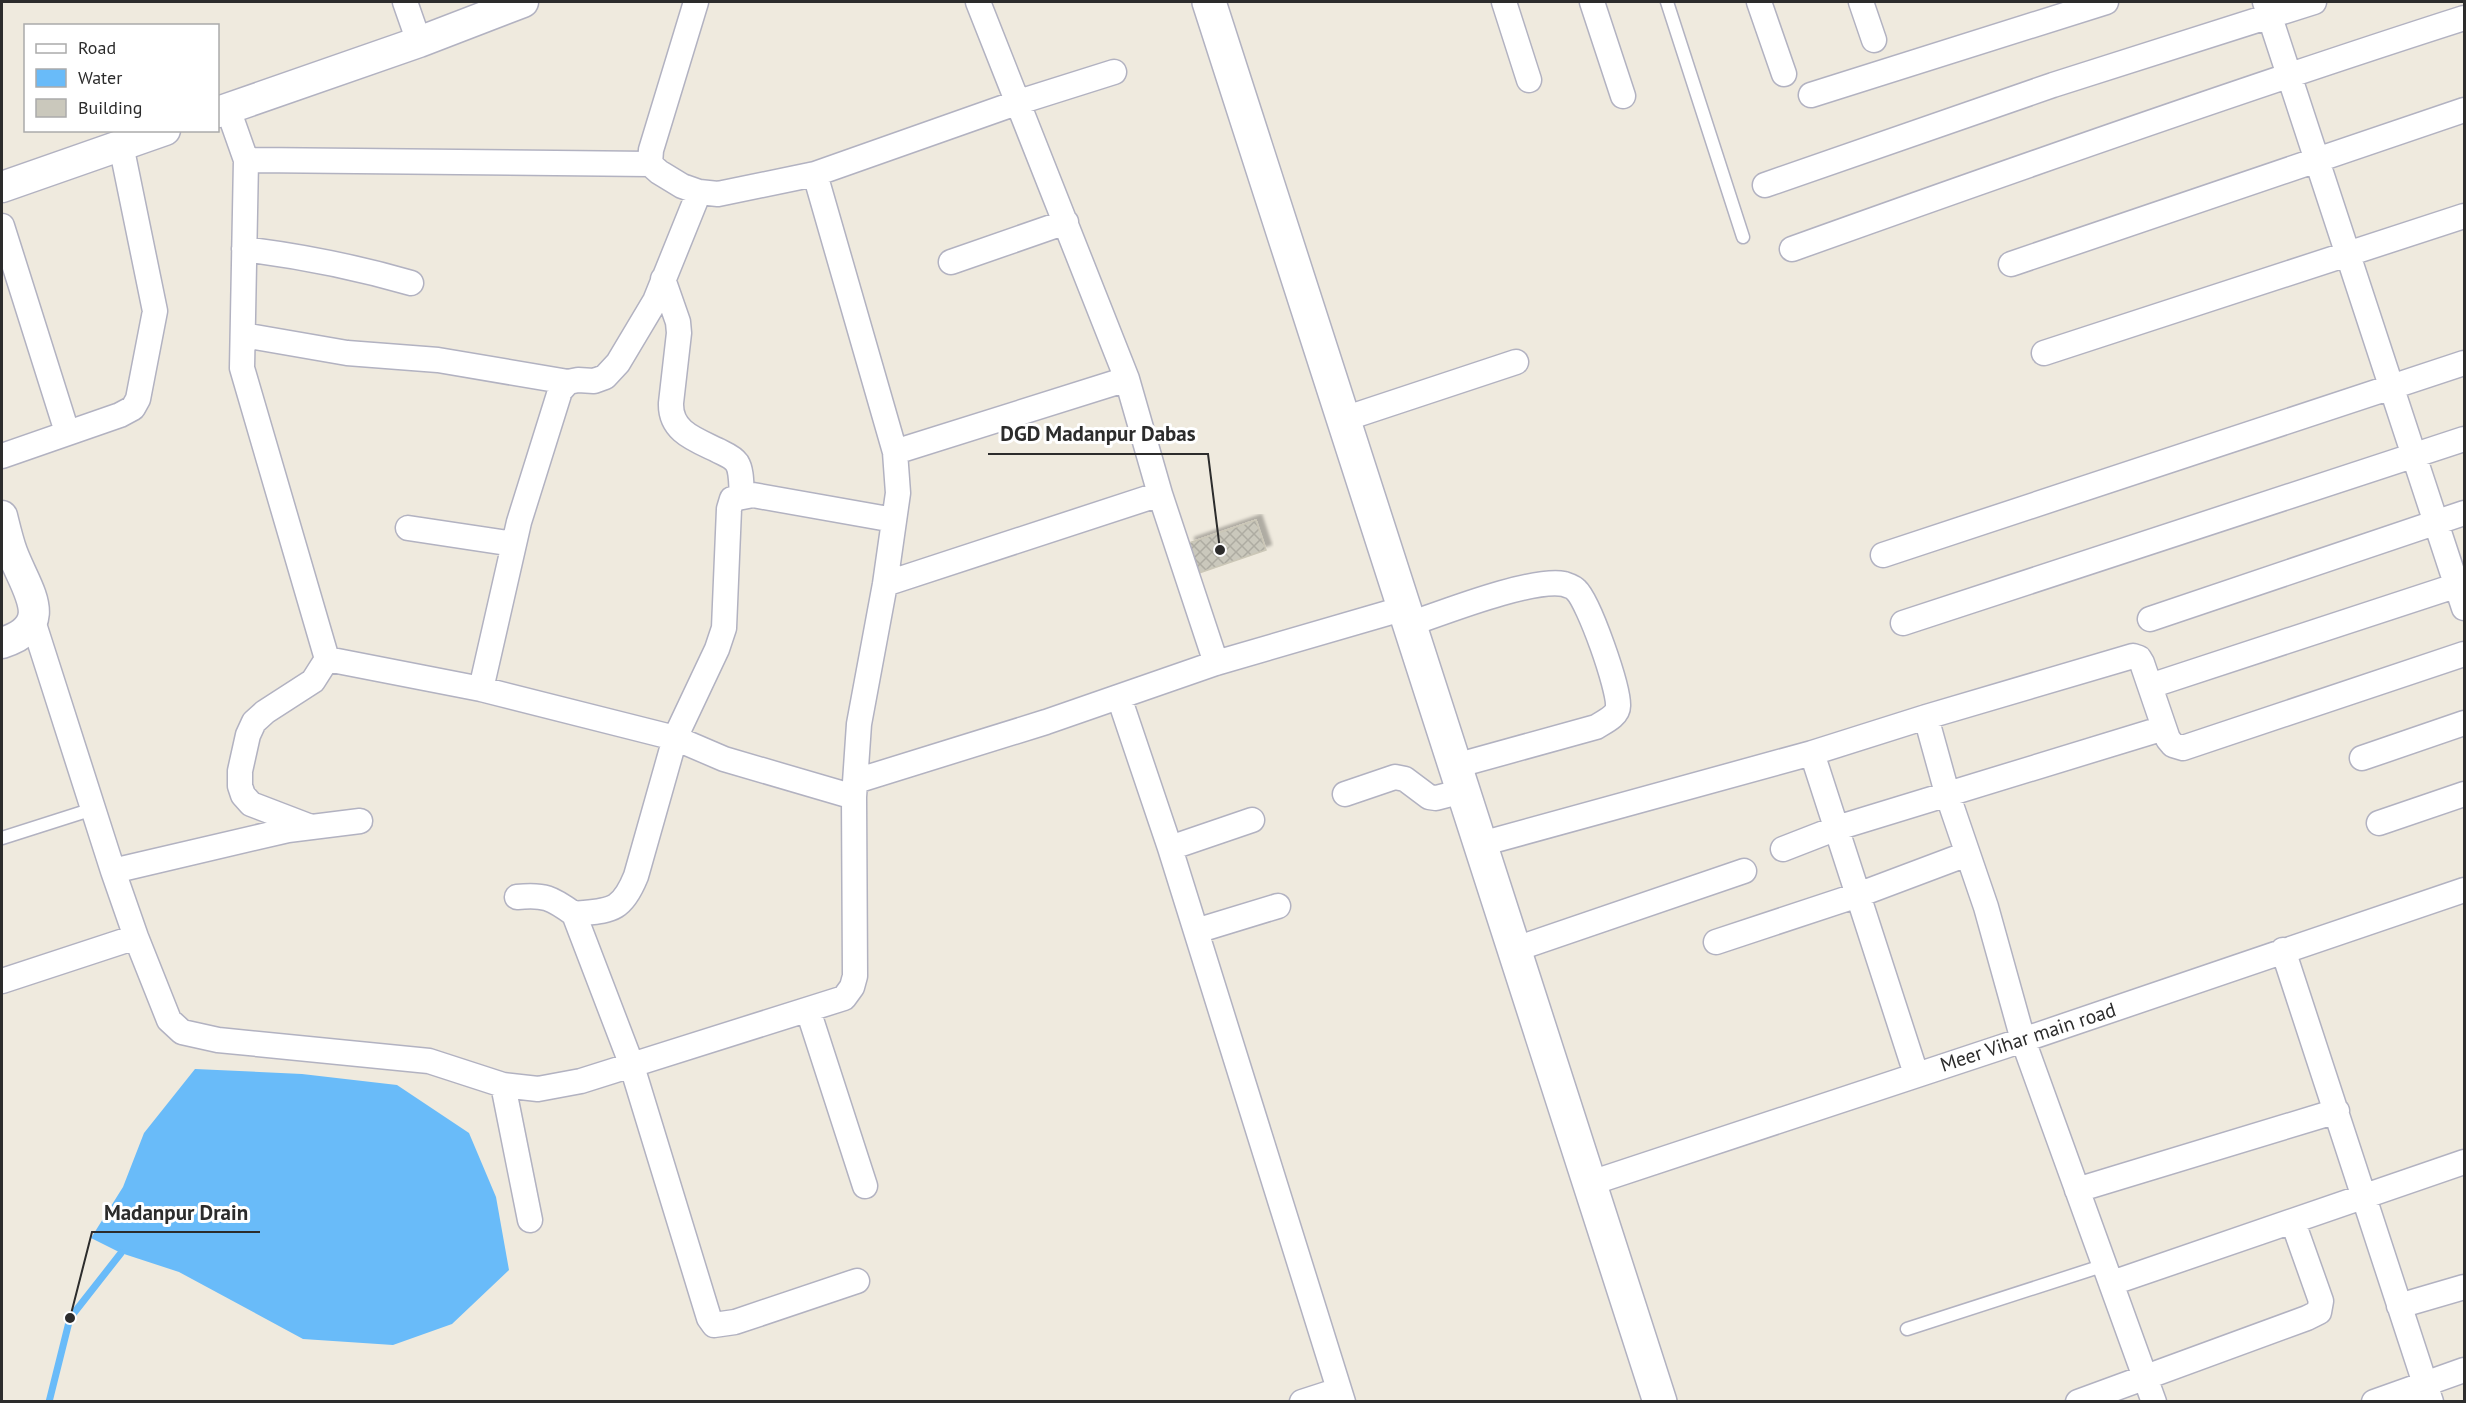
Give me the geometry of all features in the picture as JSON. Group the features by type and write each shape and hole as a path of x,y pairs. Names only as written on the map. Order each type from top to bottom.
{"main road":[{"path":"1209,2 1660,1401"}],"street":[{"path":"405,2 419,42"},
{"path":"311,827 251,804 243,795 240,786 240,771 248,735 254,722 265,712 313,681 327,659 242,368 246,160 223,110 419,42 523,2"},
{"path":"650,164 651,150 696,2"},
{"path":"978,2 1127,379 1160,494 1216,663"},
{"path":"1504,2 1529,80"},
{"path":"1592,2 1623,96"},
{"path":"1759,2 1784,74"},
{"path":"1862,2 1874,40"},
{"path":"1811,95 2106,2"},
{"path":"1765,185 2267,8 2314,2"},
{"path":"2267,8 2436,523 2461,584 2464,608"},
{"path":"1792,249 2289,74 2464,18"},
{"path":"246,160 650,164 682,186 699,192 718,194 815,174 1019,102 1114,72"},
{"path":"2011,264 2464,110"},
{"path":"2,187 160,132"},
{"path":"2,456 120,415 133,408 138,399 155,320 152,289 121,146"},
{"path":"2,516 12,552 30,591 34,606 33,621 136,937 169,1020 182,1032 218,1040 429,1061 503,1085 538,1089 581,1081 631,1063 843,998 852,987 855,976 853,896 859,724 885,584 898,493 895,452 815,174"},
{"path":"243,335 347,353 438,360 568,382 594,381 605,377 618,363 655,301 699,192"},
{"path":"2044,353 2464,216"},
{"path":"951,262 1066,222"},
{"path":"2,226 67,432"},
{"path":"244,249 361,268 411,283"},
{"path":"663,279 678,322 679,333 671,414 674,422 689,435 735,460 739,468 742,496"},
{"path":"1344,419 1516,362"},
{"path":"1883,555 2464,363"},
{"path":"895,452 1127,379"},
{"path":"482,689 514,544 555,404 560,391 568,382"},
{"path":"1903,624 2464,439"},
{"path":"885,584 1160,494"},
{"path":"574,914 615,907 627,898 636,876 675,738 717,649 724,628 729,509 732,499 753,495 894,520"},
{"path":"2150,619 2464,513"},
{"path":"408,528 514,544"},
{"path":"327,659 482,689 675,738 724,759 855,789 1216,663 1541,583 1565,584 1576,589 1589,614 1610,673 1618,706 1614,715 1596,727 1459,779 1436,798 1429,797 1405,779 1395,777 1345,794"},
{"path":"2151,686 2461,584"},
{"path":"2,643 27,632 33,621"},
{"path":"1481,844 1812,753 2133,656 2139,658 2142,663 2168,739 2173,745 2183,748 2464,654"},
{"path":"1119,697 1170,848 1341,1396 1302,1401"},
{"path":"1926,717 1947,793 1986,906 2023,1040 2154,1401"},
{"path":"2362,758 2464,723"},
{"path":"1783,849 1837,828 2163,728"},
{"path":"1812,753 1916,1074"},
{"path":"2379,823 2464,794"},
{"path":"1170,848 1252,820"},
{"path":"113,871 288,830 360,821"},
{"path":"1716,942 1858,895 1967,854"},
{"path":"1516,950 1744,871"},
{"name":"Meer Vihar main road","path":"1591,1183 2023,1040 2464,890"},
{"path":"517,897 538,895 554,900 574,914 631,1063 709,1318 714,1325 735,1322 857,1281"},
{"path":"1196,931 1278,906"},
{"path":"2,981 136,937"},
{"path":"2283,950 2428,1393"},
{"path":"808,1010 865,1186"},
{"path":"503,1085 530,1220"},
{"path":"2077,1190 2337,1111"},
{"path":"2109,1274 2293,1222 2464,1162"},
{"path":"2078,1401 2147,1378 2319,1312 2321,1301 2293,1222"},
{"path":"2399,1306 2464,1287"},
{"path":"2374,1401 2428,1393 2464,1370"}],"lane":[{"path":"1666,2 1743,237"},
{"path":"2,838 93,809"},
{"path":"1907,1329 2109,1274"}],"water":[{"path":"195,1069 302,1074 397,1085 469,1133 496,1197 509,1270 452,1324 393,1345 303,1339 179,1272 121,1253 91,1238 123,1187 144,1133"}],"building":[{"path":"1256,520 1266,550 1199,573 1189,543"}],"waterway":[{"path":"49,1402 70,1318 121,1253"}],"place":[{"name":"DGD Madanpur Dabas","path":"1220,550"},
{"name":"Madanpur Drain","path":"70,1318"}]}
